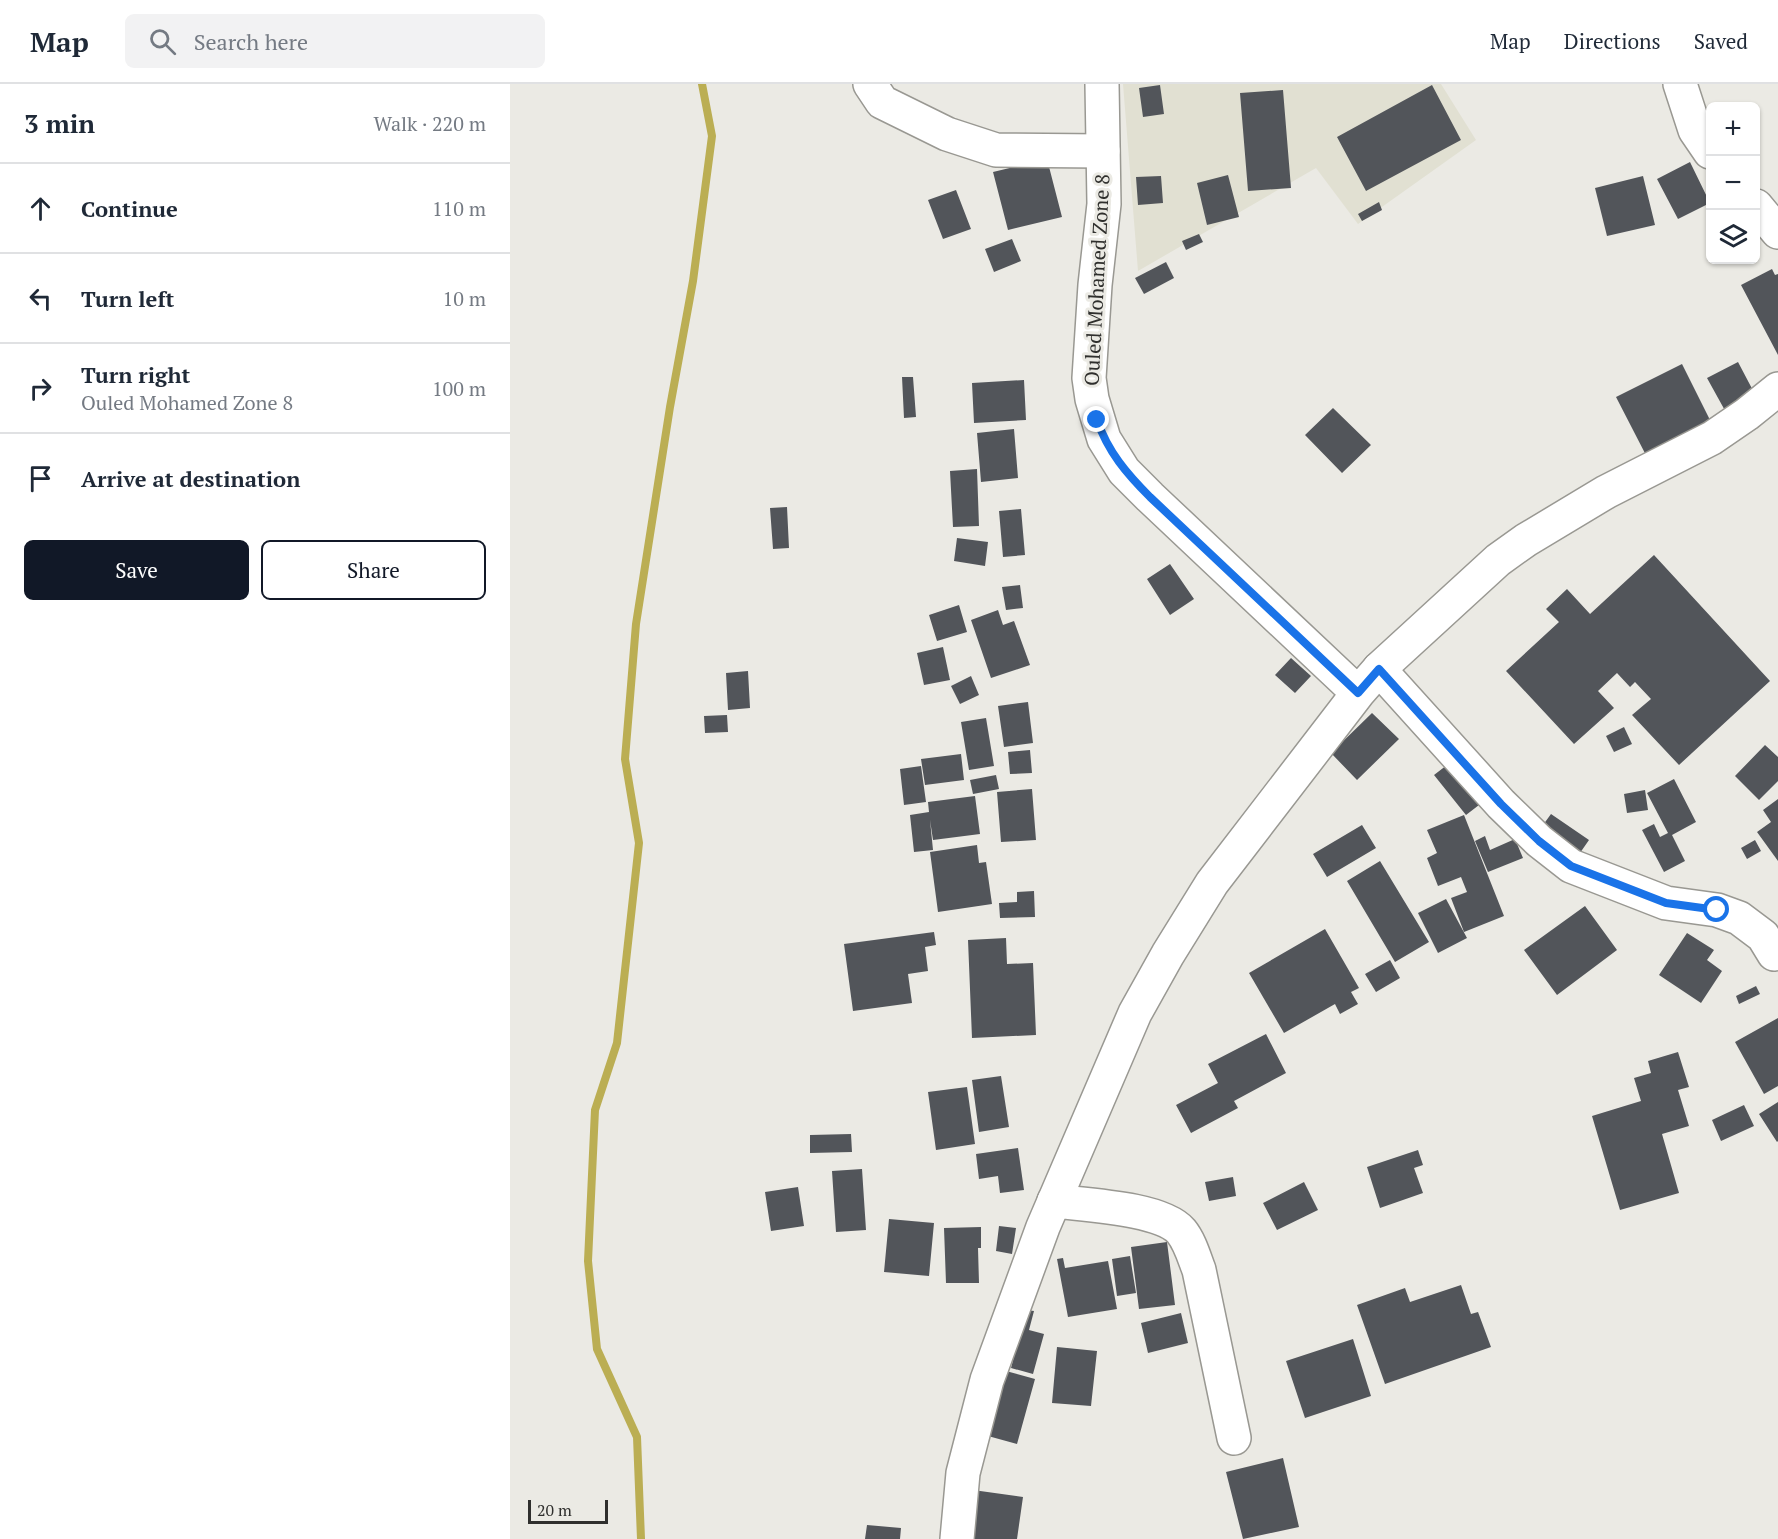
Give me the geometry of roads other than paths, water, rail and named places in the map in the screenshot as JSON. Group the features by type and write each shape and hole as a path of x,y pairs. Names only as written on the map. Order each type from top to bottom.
{"main road":[{"path":"870,84 882,102 947,134 996,150 1103,152"},
{"name":"Ouled Mohamed Zone 8","path":"1102,84 1104,204 1095,285 1089,378 1092,399 1104,439 1124,471 1358,693"},
{"path":"1680,84 1695,130 1706,146"},
{"path":"1759,210 1778,232"},
{"path":"957,1539 963,1473 987,1380 1054,1201 1135,1013 1212,883 1379,669 1498,560 1526,540 1606,492 1712,438 1778,389"},
{"path":"1379,669 1501,804 1539,841 1571,866 1666,903 1717,910 1739,918 1763,936 1774,954"},
{"path":"1054,1201 1144,1213 1161,1218 1182,1232 1192,1251 1198,1270 1234,1438"}],"waterway":[{"path":"641,1539 637,1437 597,1349 588,1261 595,1110 617,1043 639,843 625,759 636,624 670,407 693,281 712,136 702,84"}]}
